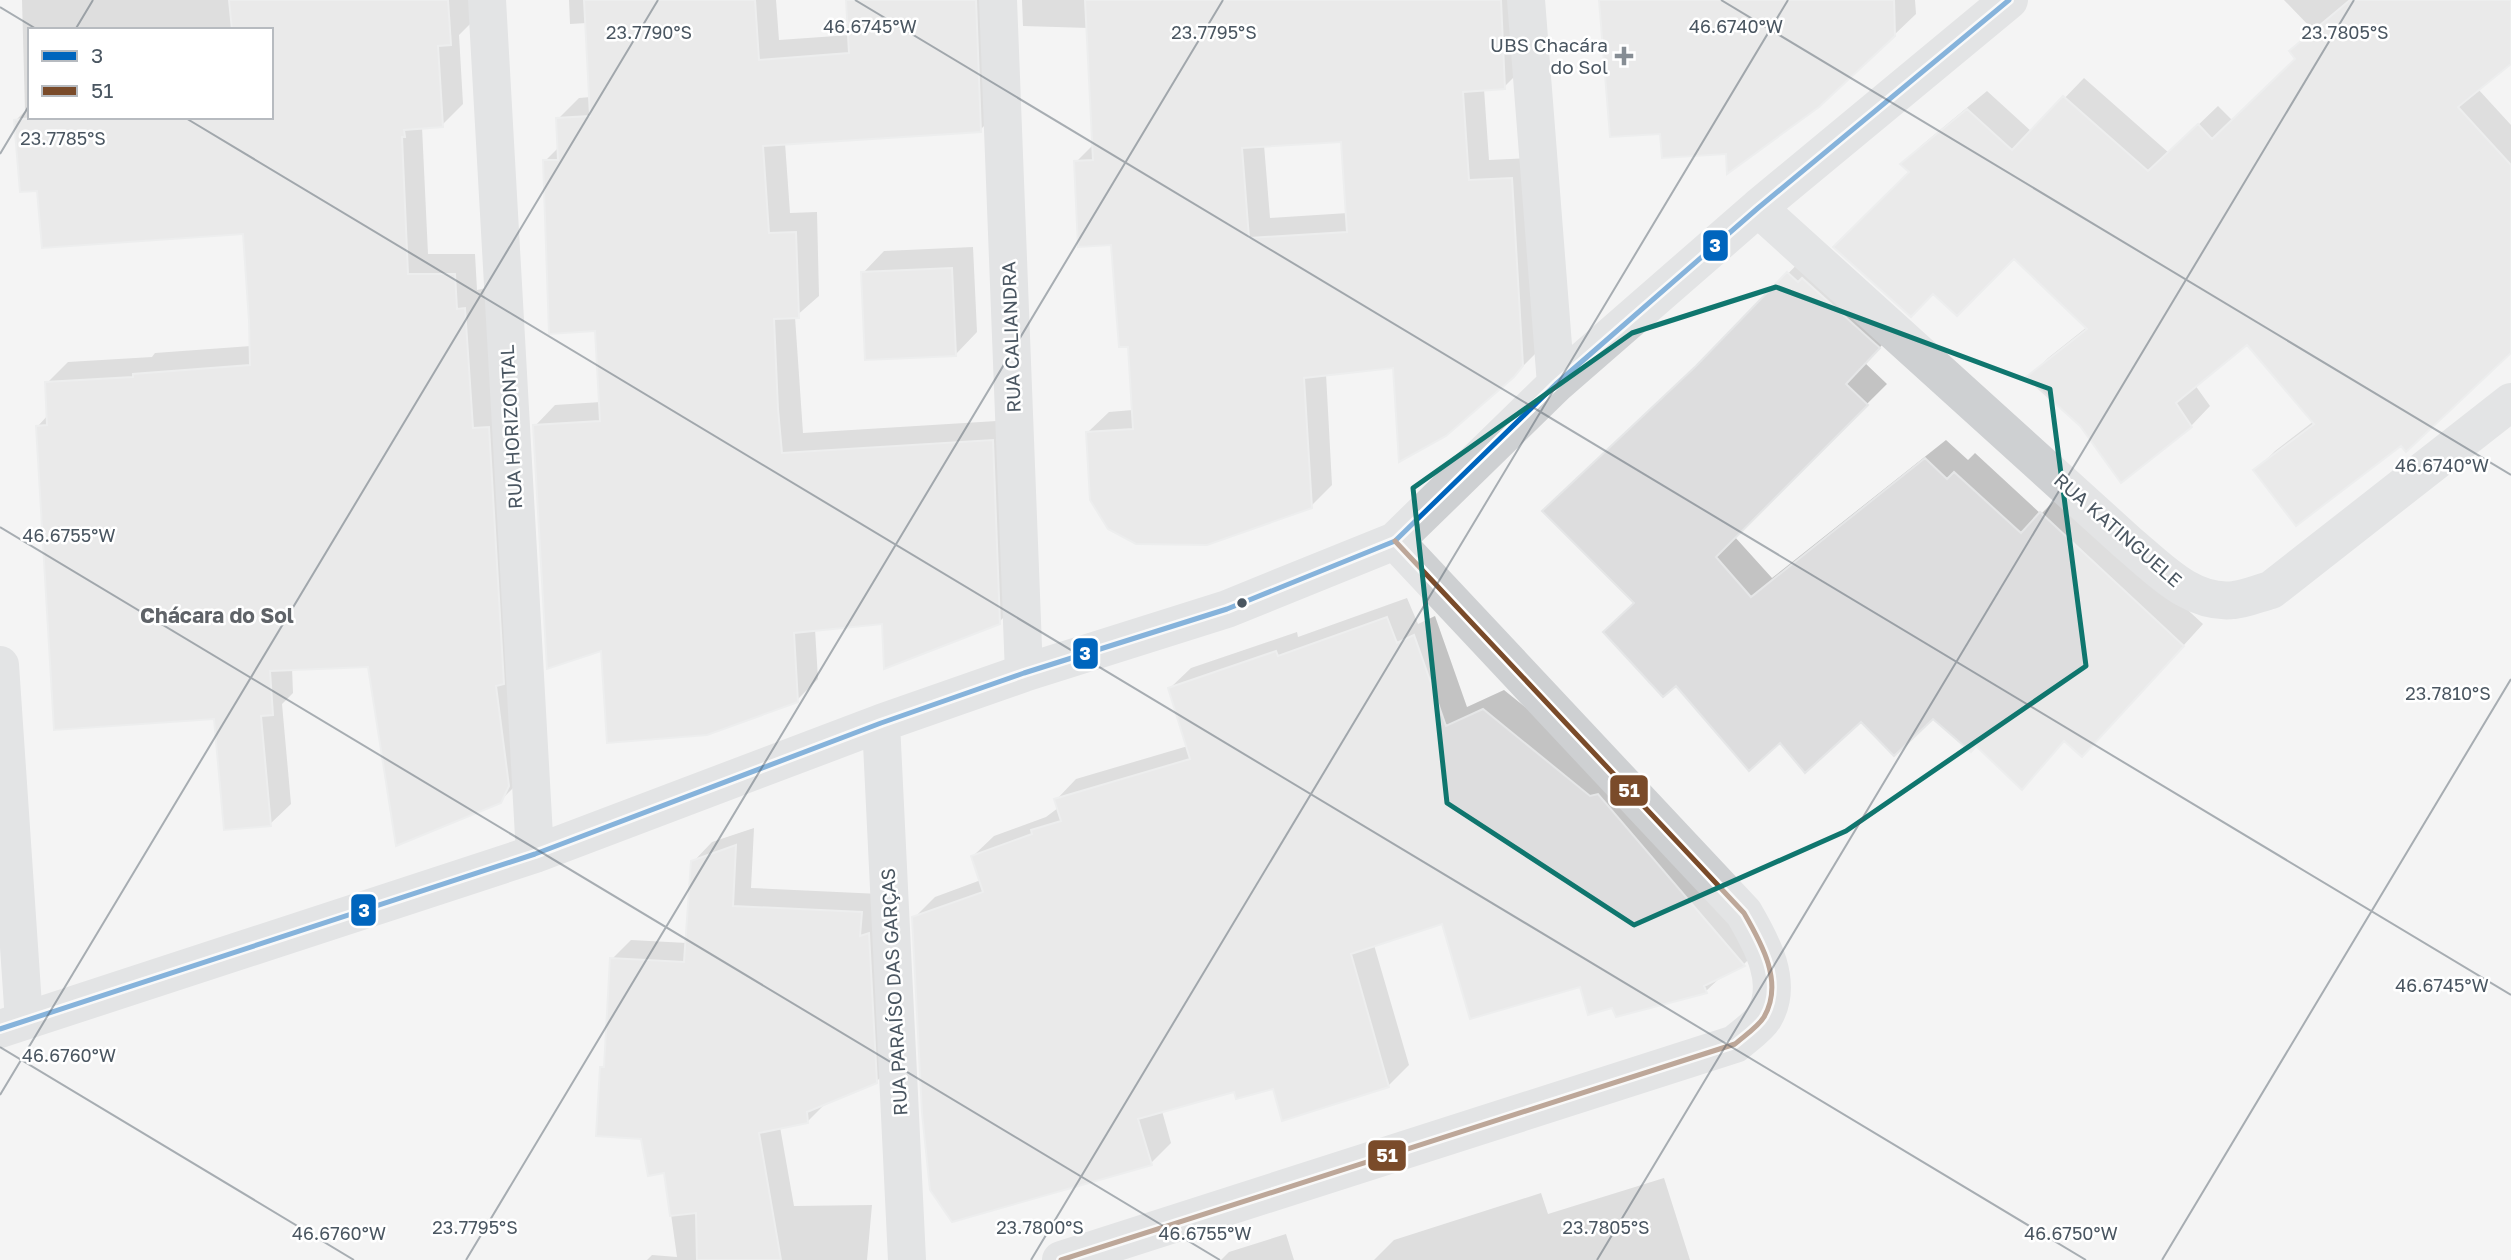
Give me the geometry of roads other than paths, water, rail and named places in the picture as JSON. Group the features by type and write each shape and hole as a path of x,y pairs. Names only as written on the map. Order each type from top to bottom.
{"street":[{"name":"RUA HORIZONTAL","path":"487,0 535,853"},
{"name":"RUA CALIANDRA","path":"998,0 1024,673"},
{"path":"1526,0 1556,384"},
{"path":"0,665 12,1025 535,853 881,723 1024,673 1227,609 1395,541 1556,384 1758,208 2009,0"},
{"name":"RUA KATINGUELE","path":"1758,208 2128,543 2170,579 2199,596 2234,601 2271,590 2511,402"},
{"path":"1061,1260 1735,1044 1763,1018 1774,989 1762,944 1744,913 1395,541"},
{"name":"RUA PARAÍSO DAS GARÇAS","path":"881,723 907,1260"}],"place":[{"name":"UBS Chacára do Sol","path":"1624,56"}],"district":[{"name":"Chácara do Sol","path":"217,616"}]}
